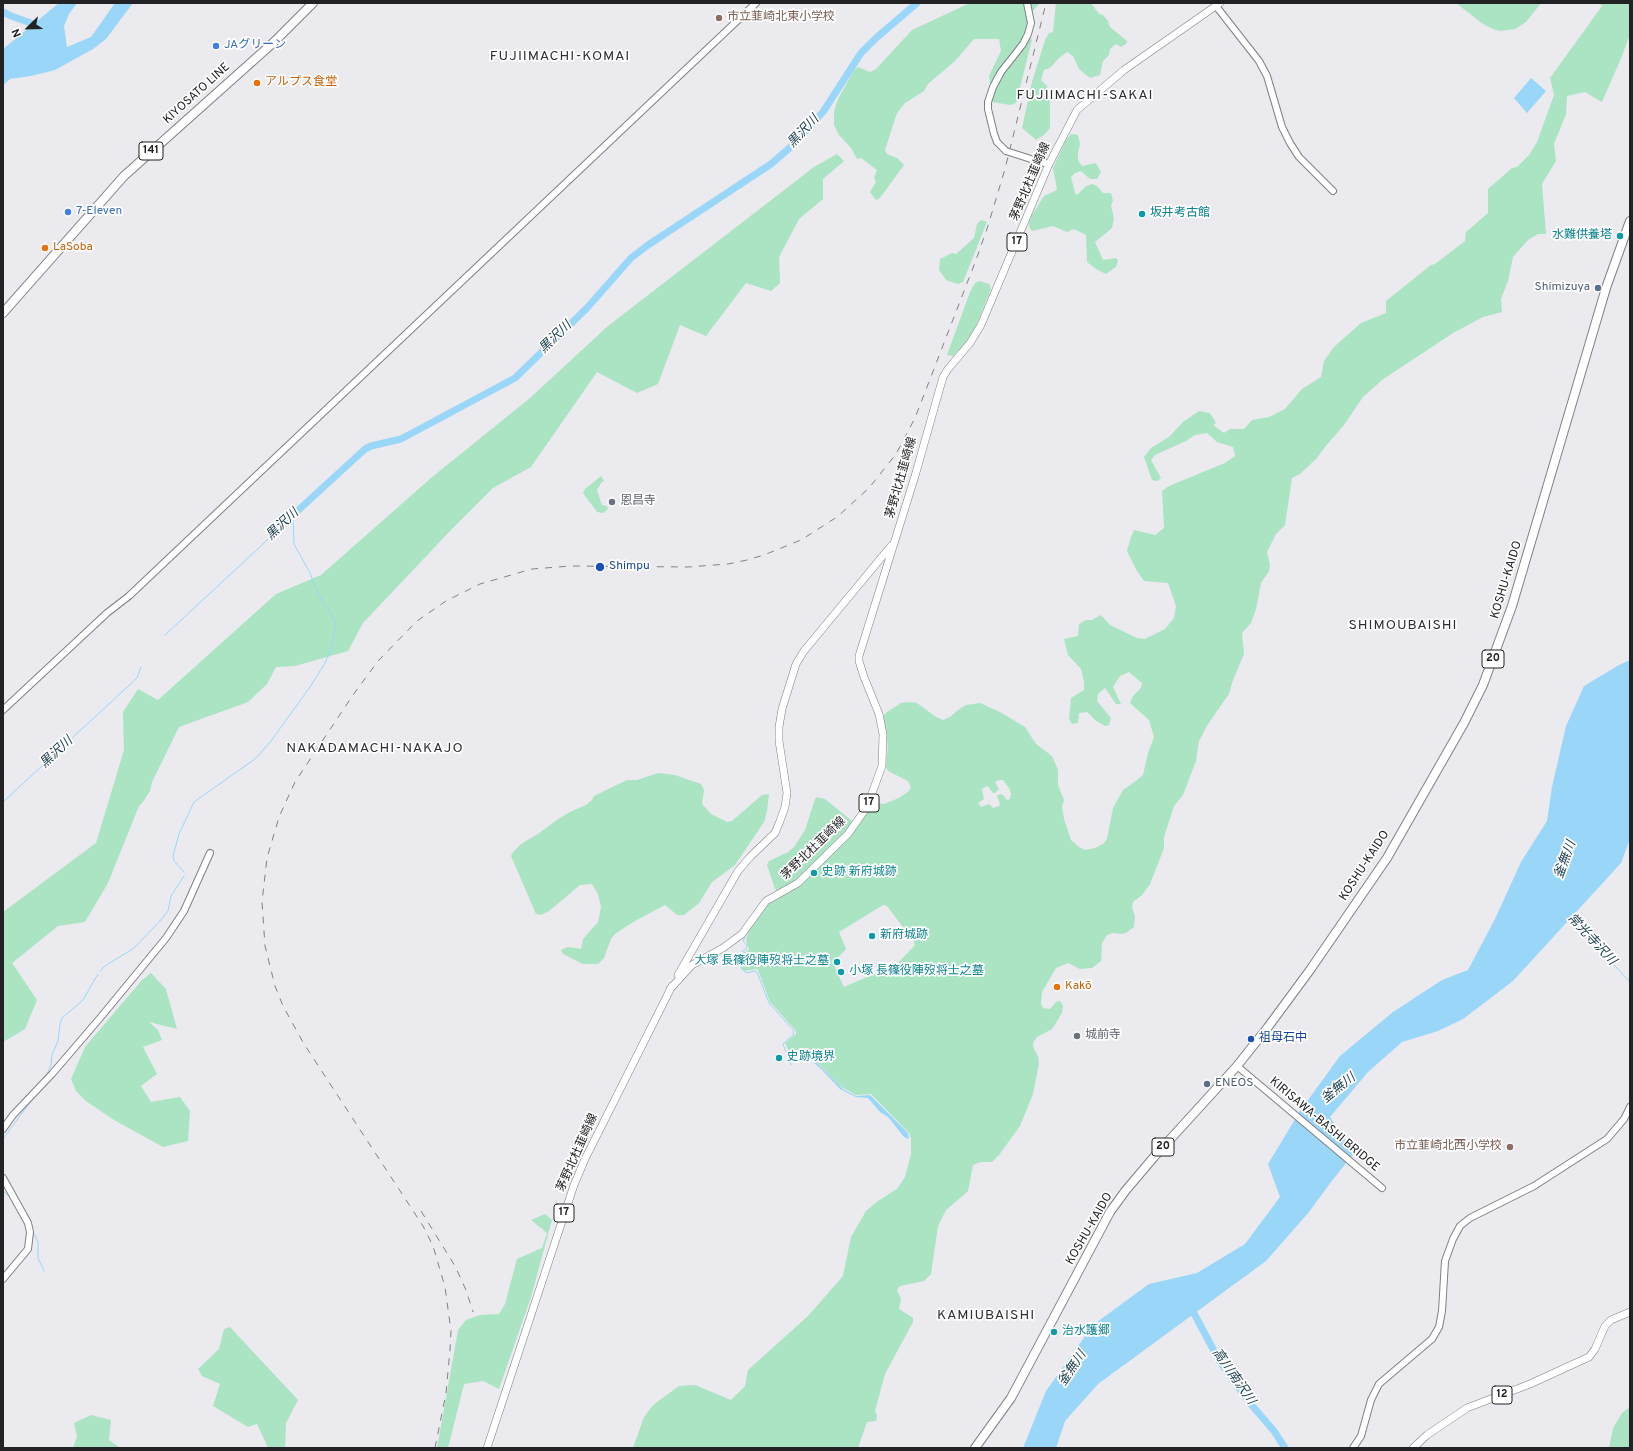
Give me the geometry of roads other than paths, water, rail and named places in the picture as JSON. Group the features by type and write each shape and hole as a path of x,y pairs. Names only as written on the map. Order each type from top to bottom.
{"highway":[{"name":"KIYOSATO LINE","path":"3,313 124,176 274,42 313,3"},
{"name":"KOSHU-KAIDO","path":"975,1448 1011,1398 1110,1212 1126,1190 1154,1157 1238,1067 1310,970 1387,858 1464,723 1483,685 1512,606 1606,288 1630,221"}],"main road":[{"name":"茅野北杜韮崎線","path":"670,989 692,965 723,948 742,934 766,901 798,883 848,834 867,807 882,766 883,734 879,714 864,677 859,656 866,629 917,470 940,384 948,369 970,343 981,325 1049,164 1072,117 1082,104 1124,70 1218,5"},
{"name":"茅野北杜韮崎線","path":"487,1448 574,1185 585,1159 670,989 738,871 775,832 780,821 785,807 787,793 779,741 779,727 782,709 796,664 804,650 888,552 896,539"},
{"name":"12","path":"1413,1448 1426,1435 1467,1408 1530,1384 1589,1357 1595,1349 1605,1326 1611,1320 1630,1312"}],"street":[{"path":"3,710 106,613 125,599 756,3"},
{"path":"1027,3 1031,23 1028,34 1023,44 998,77 988,102 988,109 997,142 1006,151 1049,164"},
{"path":"1218,5 1259,61 1267,76 1282,127 1299,157 1333,192"},
{"path":"3,1129 13,1115 52,1074 100,1018 166,938 184,911 210,853"},
{"name":"KIRISAWA-BASHI BRIDGE","path":"1238,1067 1382,1188"},
{"path":"1353,1448 1361,1436 1371,1400 1379,1384 1432,1339 1439,1327 1442,1310 1445,1261 1453,1239 1460,1226 1470,1218 1534,1186 1607,1139 1624,1119 1630,1107"},
{"path":"3,1178 28,1223 30,1232 28,1249 3,1279"}],"water":[{"path":"59,3 77,3 69,14 64,26 67,47 91,37 115,3 133,3 106,39 93,49 55,70 10,79 3,85 3,49"},
{"path":"1531,78 1546,91 1527,113 1514,98"},
{"name":"釜無川","path":"1630,660 1630,839 1621,863 1513,981 1463,1019 1438,1031 1402,1042 1368,1072 1330,1117 1354,1153 1309,1212 1266,1261 1098,1384 1065,1421 1056,1448 1023,1448 1046,1391 1093,1325 1149,1284 1197,1273 1245,1244 1280,1197 1268,1164 1300,1111 1340,1056 1393,1012 1442,980 1468,970 1495,919 1521,862 1547,821 1552,787 1566,726 1584,686"},
{"path":"806,1051 808,1051 818,1064 843,1089 856,1096 870,1095 908,1133 909,1139 904,1137 888,1117 880,1112 868,1098 856,1097 840,1089 814,1063"}],"waterway":[{"name":"黒沢川","path":"293,515 365,449 371,446 401,439 515,378 587,308 631,258 648,245 771,164 793,145 823,112 861,53 917,3"},
{"path":"3,12 42,27"},
{"name":"黒沢川","path":"165,635 293,515"},
{"path":"184,872 174,861 173,856 179,834 194,802 255,759 271,741 310,687 325,663 332,647 335,621 318,593 310,573 294,544 293,515"},
{"name":"黒沢川","path":"3,802 137,678 141,667"},
{"path":"100,971 105,966 134,948 159,922 168,911 171,896 184,876"},
{"name":"常光寺沢川","path":"1570,918 1630,982"},
{"path":"748,931 743,941 747,945 746,949 738,954 741,968 746,973 757,972 769,1003 794,1031 793,1035 783,1044 791,1065"},
{"path":"46,1076 58,1041 62,1018 83,1000 98,974"},
{"path":"3,1139 37,1093"},
{"path":"3,1191 11,1198"},
{"path":"32,1230 38,1242 38,1258 44,1271"},
{"name":"高川南沢川","path":"1190,1306 1220,1362 1249,1402 1274,1431 1285,1448"}],"railway":[{"path":"435,1448 446,1393 450,1350 451,1331 445,1287 433,1246 423,1226 304,1044 283,1006 275,986 265,946 262,902 267,858 279,817 295,782 353,695 378,661 417,621 446,601 480,584 532,569 571,566 688,567 728,564 747,560 764,555 801,540 837,517 869,488 896,454 915,418 976,260 1005,169 1046,3"},
{"path":"421,1211 455,1266 466,1290 473,1312"}],"place":[{"name":"市立韮崎北東小学校","path":"719,18"},
{"name":"JAグリーン","path":"216,46"},
{"name":"アルプス食堂","path":"257,83"},
{"name":"7-Eleven","path":"68,212"},
{"name":"坂井考古館","path":"1142,214"},
{"name":"水難供養塔","path":"1620,236"},
{"name":"LaSoba","path":"45,248"},
{"name":"Shimizuya","path":"1598,288"},
{"name":"恩昌寺","path":"612,502"},
{"name":"Shimpu","path":"600,567"},
{"name":"史跡 新府城跡","path":"814,873"},
{"name":"新府城跡","path":"872,936"},
{"name":"大塚 長篠役陣歿将士之墓","path":"837,962"},
{"name":"小塚 長篠役陣歿将士之墓","path":"841,972"},
{"name":"Kakō","path":"1057,987"},
{"name":"城前寺","path":"1077,1036"},
{"name":"祖母石中","path":"1251,1039"},
{"name":"史跡境界","path":"779,1058"},
{"name":"ENEOS","path":"1207,1084"},
{"name":"市立韮崎北西小学校","path":"1510,1147"},
{"name":"治水護郷","path":"1054,1332"}],"district":[{"name":"FUJIIMACHI-KOMAI","path":"560,57"},
{"name":"FUJIIMACHI-SAKAI","path":"1085,96"},
{"name":"SHIMOUBAISHI","path":"1403,626"},
{"name":"NAKADAMACHI-NAKAJO","path":"375,749"},
{"name":"KAMIUBAISHI","path":"986,1316"}]}
